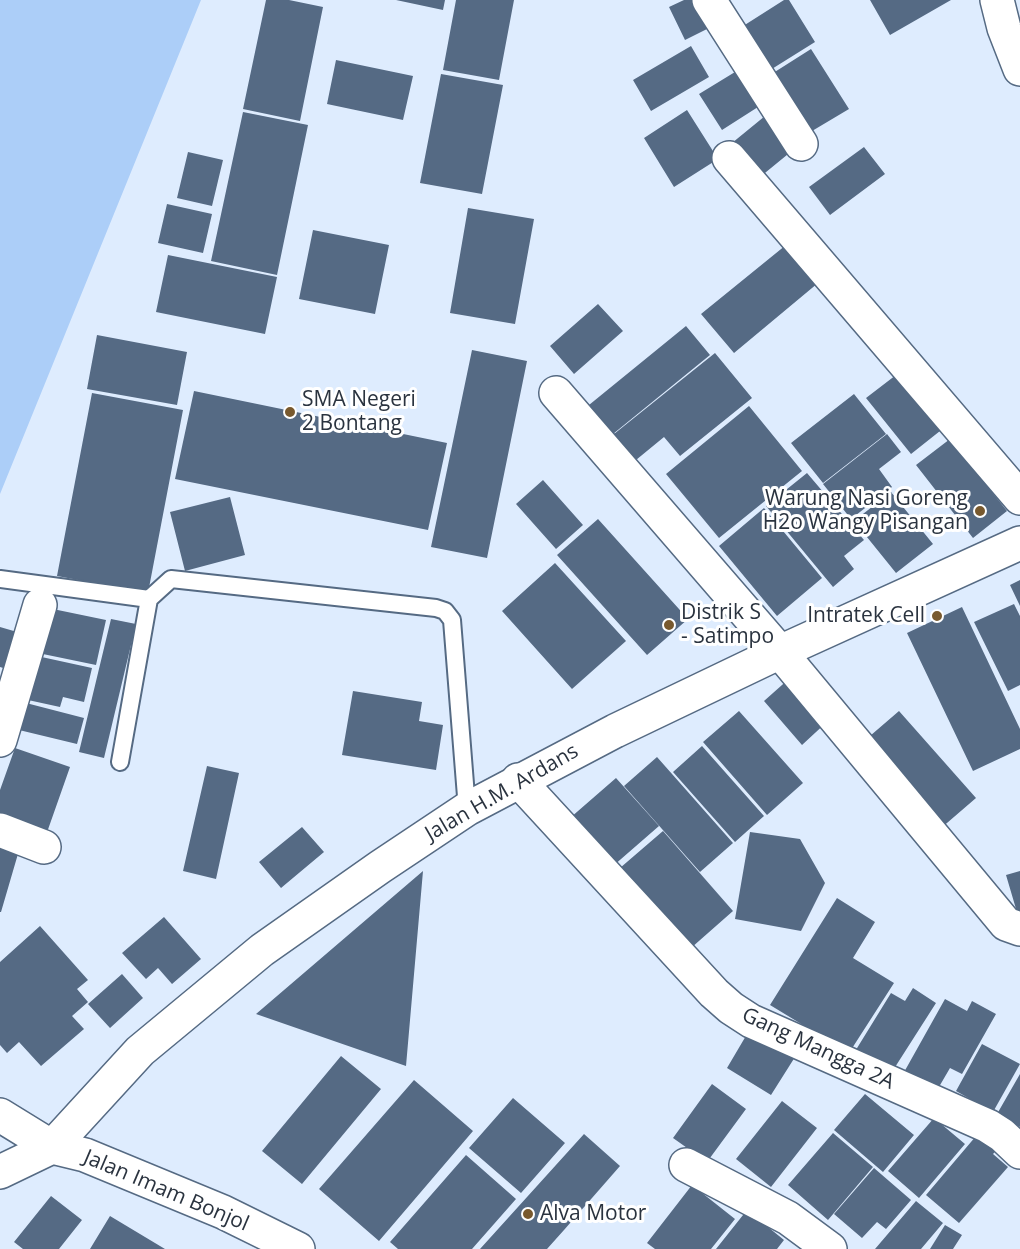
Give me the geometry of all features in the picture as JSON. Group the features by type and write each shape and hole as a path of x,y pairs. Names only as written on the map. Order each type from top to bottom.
{"street":[{"path":"709,0 801,144"},
{"path":"998,0 1004,28 1020,69"},
{"path":"729,158 1020,498"},
{"path":"556,393 780,652 1006,924 1020,929"},
{"name":"Jalan H.M. Ardans","path":"52,1147 140,1051 262,950 467,809 518,780 615,731 780,652 1020,543"},
{"path":"0,740 40,605"},
{"name":"Gang Mangga 2A","path":"518,780 714,993 731,1008 751,1021 988,1126 1002,1135 1020,1152"},
{"path":"0,830 44,847"},
{"name":"Jalan Imam Bonjol","path":"0,1115 52,1147 113,1165 223,1212 298,1249"},
{"path":"0,1172 52,1147"},
{"path":"686,1165 788,1218 830,1249"}],"lane":[{"path":"0,579 149,599"},
{"path":"120,762 149,599 171,579 436,608 445,611 452,620 467,809"}],"shaded area":[{"path":"0,0 201,0 0,494"}],"building":[{"path":"266,0 289,0 323,7 300,121 243,109"},
{"path":"396,0 445,0 443,10"},
{"path":"456,0 514,0 499,80 443,70"},
{"path":"684,0 695,0 709,28 685,40 669,7"},
{"path":"784,0 789,0 815,42 767,72 740,28"},
{"path":"870,0 951,0 890,35"},
{"path":"691,46 709,77 651,111 633,80"},
{"path":"811,49 849,109 807,134 770,75"},
{"path":"336,60 413,76 403,120 327,104"},
{"path":"735,72 758,107 722,130 699,94"},
{"path":"441,74 503,85 482,194 420,183"},
{"path":"687,110 718,159 674,187 644,138"},
{"path":"243,112 308,125 277,275 211,261"},
{"path":"765,116 793,150 760,177 732,143"},
{"path":"864,147 885,174 830,215 809,187"},
{"path":"188,152 223,160 212,206 177,198"},
{"path":"167,204 212,214 203,253 158,243"},
{"path":"468,208 534,219 515,324 450,313"},
{"path":"313,230 389,245 375,314 299,299"},
{"path":"786,245 818,283 734,353 701,314"},
{"path":"168,255 277,277 265,334 156,312"},
{"path":"598,304 623,331 574,374 550,346"},
{"path":"686,326 710,355 613,434 589,405"},
{"path":"97,335 187,352 177,405 87,389"},
{"path":"472,350 527,361 487,558 431,547"},
{"path":"715,353 752,398 680,456 664,437 636,460 614,434"},
{"path":"896,375 940,431 911,454 866,398"},
{"path":"194,391 447,443 428,530 175,479"},
{"path":"92,393 183,410 148,593 57,576"},
{"path":"854,394 886,434 823,483 791,443"},
{"path":"749,406 802,471 719,538 666,474"},
{"path":"887,434 901,452 879,469 892,487 851,519 823,484"},
{"path":"950,439 1007,511 973,538 916,465"},
{"path":"807,473 864,540 844,556 854,569 833,587 766,506"},
{"path":"543,480 583,525 556,549 516,504"},
{"path":"891,492 933,544 896,573 854,521"},
{"path":"230,497 245,555 185,571 170,512"},
{"path":"764,508 822,578 777,616 719,546"},
{"path":"598,519 688,619 647,655 557,555"},
{"path":"555,563 626,641 572,689 502,611"},
{"path":"1020,580 1020,606 1010,585"},
{"path":"1014,604 1020,616 1020,685 1008,691 974,622"},
{"path":"962,607 1020,729 1020,749 973,771 907,633"},
{"path":"48,608 106,620 96,665 38,653"},
{"path":"111,619 136,624 104,758 79,752"},
{"path":"0,627 24,634 13,671 0,667"},
{"path":"37,656 92,668 84,702 63,697 60,707 28,700"},
{"path":"791,677 829,720 802,745 764,701"},
{"path":"353,691 422,702 419,721 443,725 436,770 342,755"},
{"path":"26,703 84,718 77,744 19,730"},
{"path":"739,711 803,783 767,815 703,742"},
{"path":"899,711 976,798 940,829 863,742"},
{"path":"702,746 764,816 735,842 673,772"},
{"path":"15,748 70,767 45,838 0,823 0,790"},
{"path":"657,757 733,843 700,872 624,786"},
{"path":"207,766 239,773 216,879 183,871"},
{"path":"616,778 659,826 613,866 570,818"},
{"path":"302,827 324,852 281,888 259,862"},
{"path":"663,831 733,911 691,948 620,868"},
{"path":"750,832 800,839 825,883 801,931 735,919"},
{"path":"0,841 20,847 1,912 0,912"},
{"path":"423,871 406,1066 256,1014"},
{"path":"1020,871 1020,919 1019,919 1006,875"},
{"path":"837,898 875,922 853,958 894,983 849,1053 770,1005"},
{"path":"164,917 201,959 172,984 158,968 146,979 122,953"},
{"path":"40,926 88,980 77,989 88,1002 72,1016 84,1029 41,1066 19,1042 7,1053 0,1045 0,962"},
{"path":"122,974 143,998 110,1028 88,1004"},
{"path":"913,988 936,1003 890,1075 854,1053 891,993 905,1001"},
{"path":"945,999 967,1011 972,1001 996,1014 962,1074 950,1068 936,1092 903,1074"},
{"path":"750,1029 795,1057 771,1095 727,1068"},
{"path":"982,1044 1020,1064 993,1112 956,1091"},
{"path":"341,1056 381,1089 302,1184 262,1151"},
{"path":"1020,1074 1020,1127 997,1114"},
{"path":"414,1080 473,1131 379,1241 319,1189"},
{"path":"712,1084 746,1109 707,1162 673,1138"},
{"path":"865,1094 914,1135 883,1172 834,1130"},
{"path":"513,1098 565,1143 521,1193 469,1148"},
{"path":"782,1101 817,1128 771,1187 736,1159"},
{"path":"934,1118 965,1144 919,1198 888,1171"},
{"path":"982,1129 1001,1145 993,1154 1008,1167 959,1223 926,1195"},
{"path":"833,1133 873,1167 828,1220 788,1185"},
{"path":"584,1134 620,1166 547,1249 480,1249"},
{"path":"466,1155 516,1199 472,1249 398,1249 390,1242"},
{"path":"874,1168 911,1200 886,1229 877,1222 862,1238 834,1214"},
{"path":"692,1185 735,1219 711,1249 655,1249 647,1243"},
{"path":"51,1196 82,1220 59,1249 23,1249 14,1242"},
{"path":"916,1201 943,1223 921,1249 875,1249"},
{"path":"747,1210 784,1240 777,1249 716,1249"},
{"path":"110,1216 165,1249 90,1249"},
{"path":"945,1225 962,1235 953,1249 930,1249"}],"place":[{"name":"SMA Negeri 2 Bontang","path":"290,412"},
{"name":"Warung Nasi Goreng H2o Wangy Pisangan","path":"980,511"},
{"name":"Intratek Cell","path":"937,616"},
{"name":"Distrik S - Satimpo","path":"669,625"},
{"name":"Alva Motor","path":"528,1214"}]}
